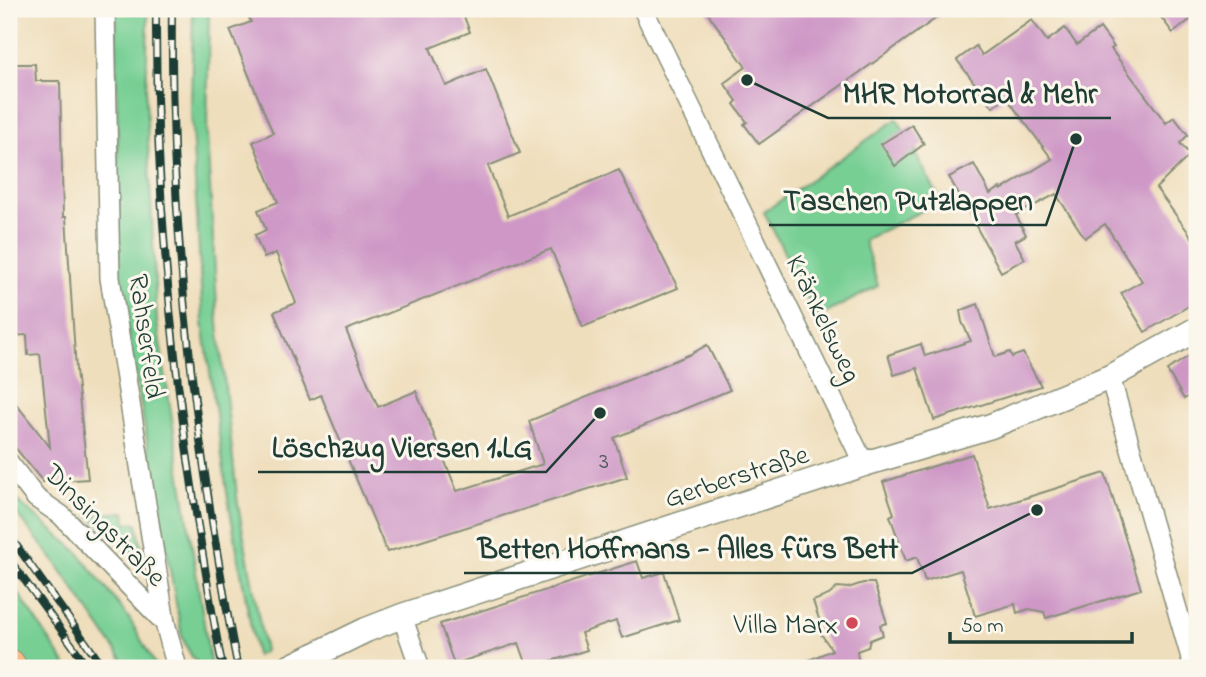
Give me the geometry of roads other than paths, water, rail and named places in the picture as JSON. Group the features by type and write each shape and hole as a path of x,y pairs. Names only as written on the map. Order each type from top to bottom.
{"street":[{"name":"Rahserfeld","path":"105,9 110,278 165,623 177,668"},
{"name":"Kränkelsweg","path":"643,9 864,464"},
{"name":"Gerberstraße","path":"288,668 366,630 402,616 864,464 991,426 1110,377 1197,329"},
{"path":"1110,377 1193,655"},
{"name":"Dinsingstraße","path":"9,463 36,498 61,515 165,623"},
{"path":"402,616 419,668"}],"railway":[{"path":"156,9 158,140 173,337 189,467 223,668"},
{"path":"172,9 177,204 187,333 203,462 238,668"},
{"path":"9,535 104,668"},
{"path":"9,559 89,668"}],"place":[{"name":"MHR Motorrad & Mehr","path":"747,80"},
{"name":"Taschen Putzlappen","path":"1076,139"},
{"name":"Löschzug Viersen 1.LG","path":"600,413"},
{"name":"Betten Hoffmans - Alles fürs Bett","path":"1037,510"},
{"name":"Villa Marx","path":"852,623"}]}
